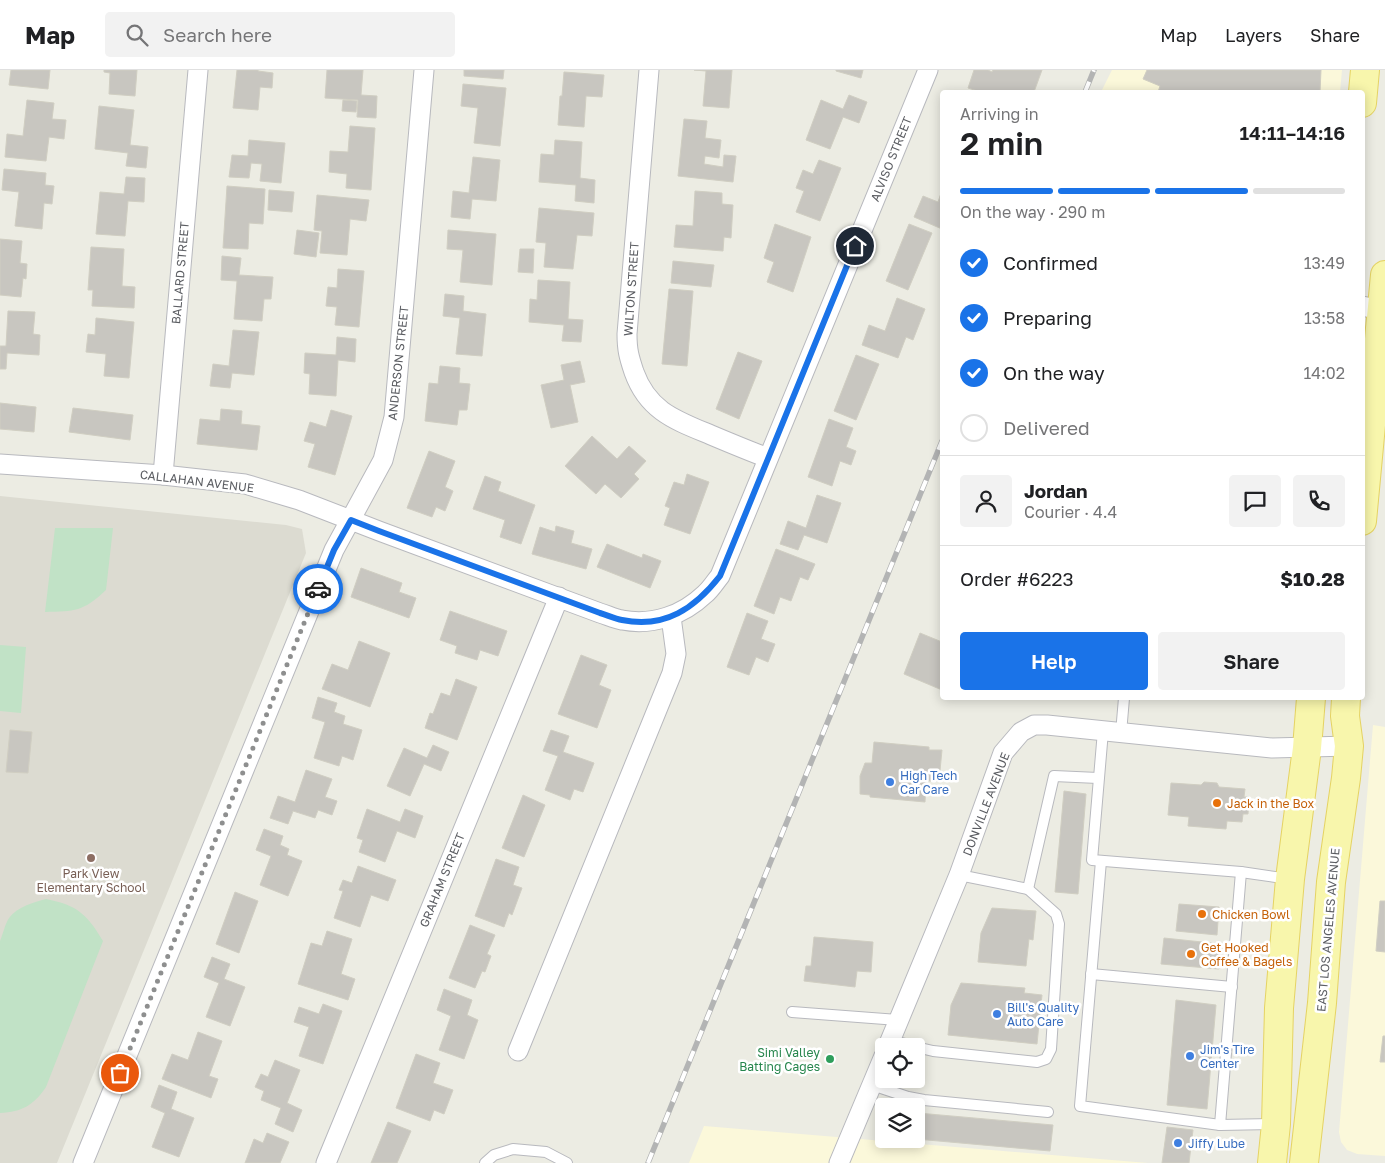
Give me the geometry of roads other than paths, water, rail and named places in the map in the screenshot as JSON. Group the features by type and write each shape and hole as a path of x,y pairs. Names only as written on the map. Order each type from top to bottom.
{"main road":[{"path":"1363,90 1365,70"},
{"path":"1365,476 1376,309 1385,274"},
{"path":"1272,1163 1276,1124 1279,1008 1290,879 1311,700"},
{"name":"EAST LOS ANGELES AVENUE","path":"1304,1163 1322,1003 1331,882 1349,746 1345,716 1346,700"}],"street":[{"name":"BALLARD STREET","path":"162,475 198,70"},
{"name":"ANDERSON STREET","path":"83,1163 334,550 383,460 394,418 424,70"},
{"name":"WILTON STREET","path":"649,70 627,334 628,353 639,386 664,413 682,423 768,458"},
{"name":"ALVISO STREET","path":"671,617 690,607 707,593 720,576 928,70"},
{"name":"CALLAHAN AVENUE","path":"0,464 162,475 244,484 299,500 623,620 647,622 671,617"},
{"name":"GRAHAM STREET","path":"326,1163 559,597"},
{"path":"518,1051 672,673 676,654 671,617"},
{"name":"DONVILLE AVENUE","path":"891,1038 958,875 1004,753 1021,732 1034,725 1272,748 1349,746"},
{"name":"DONVILLE AVENUE","path":"839,1163 875,1078"}],"lane":[{"path":"1123,700 1098,778 1092,860 1242,872 1290,879"},
{"path":"1028,889 1054,776 1098,778"},
{"path":"1101,861 1080,1106 1220,1126 1276,1124"},
{"path":"1220,1126 1242,872"},
{"path":"925,1049 1037,1062 1046,1059 1051,1049 1059,924 1056,914 1028,889 958,875"},
{"path":"1091,974 1232,986"},
{"path":"792,1012 898,1020"},
{"path":"872,1085 908,1097 924,1100 1048,1112"},
{"path":"485,1163 494,1155 513,1149 546,1152 567,1163"}],"railway":[{"path":"1086,90 1094,70"},
{"path":"648,1163 940,446"}],"place":[{"name":"High Tech Car Care","path":"890,782"},
{"name":"Jack in the Box","path":"1217,803"},
{"name":"Park View Elementary School","path":"91,858"},
{"name":"Chicken Bowl","path":"1202,914"},
{"name":"Get Hooked Coffee & Bagels","path":"1191,954"},
{"name":"Bill's Quality Auto Care","path":"997,1014"},
{"name":"Jim's Tire Center","path":"1190,1056"},
{"name":"Simi Valley Batting Cages","path":"830,1059"},
{"name":"Jiffy Lube","path":"1178,1143"}]}
